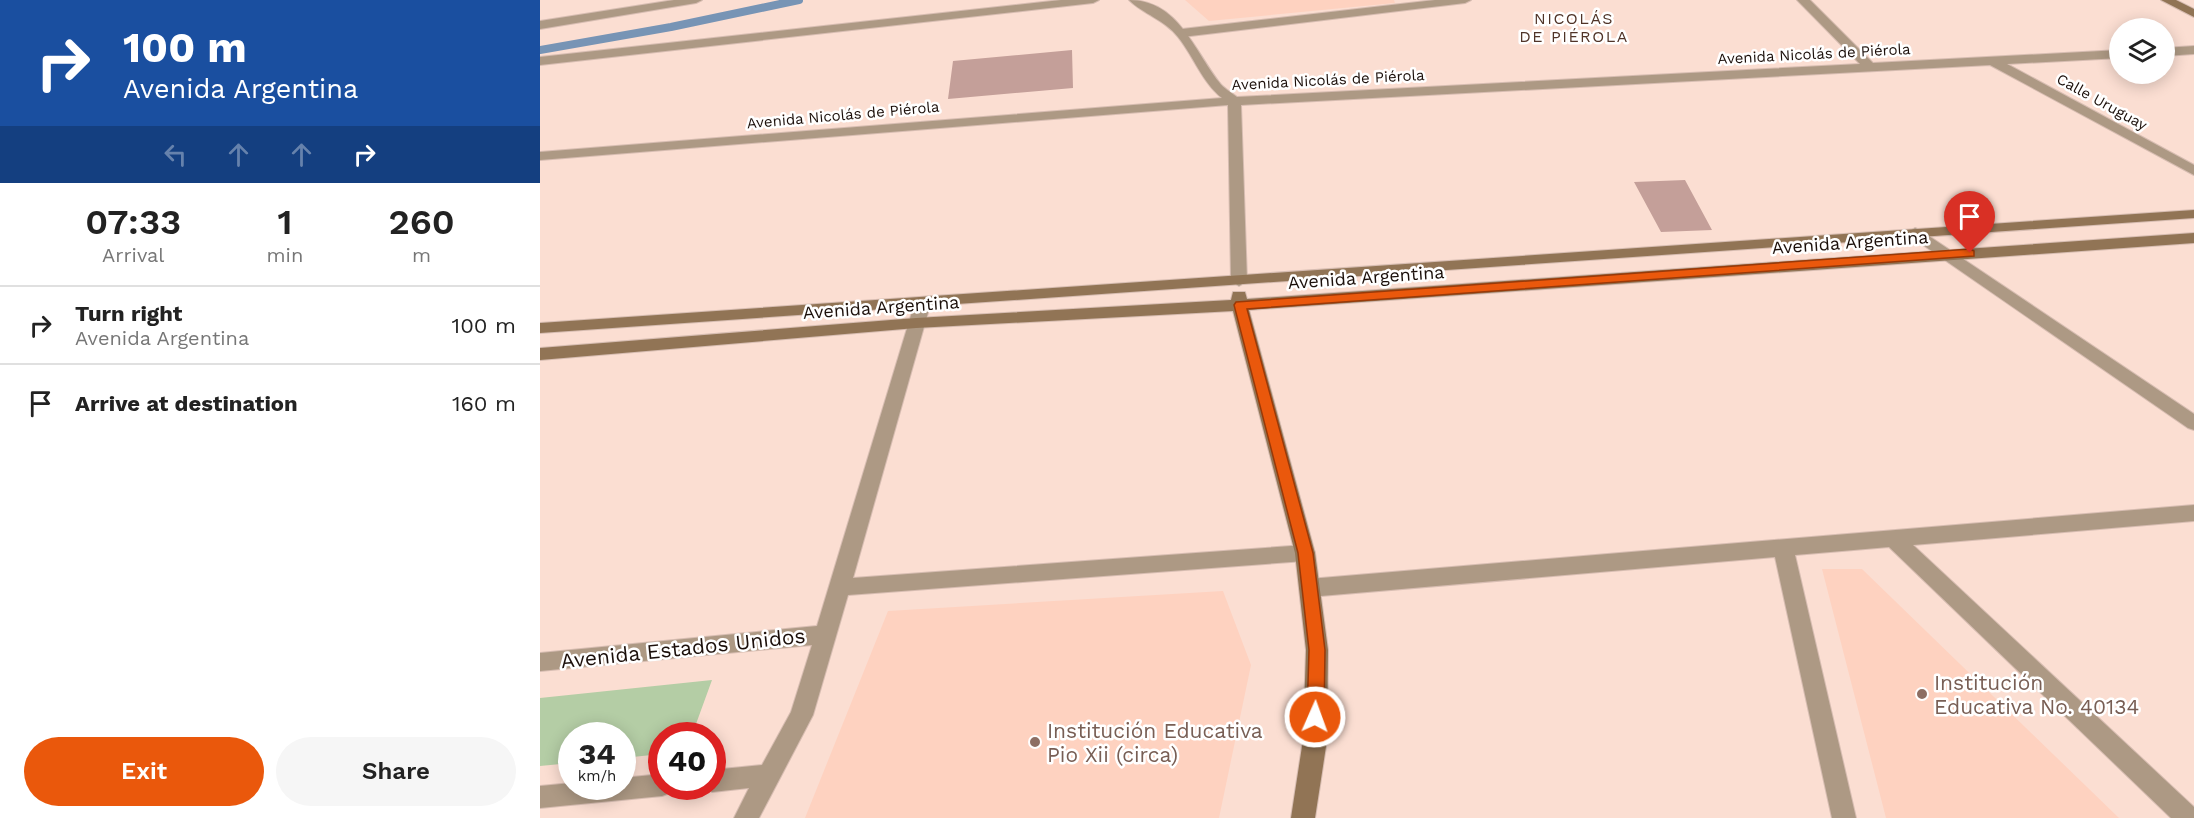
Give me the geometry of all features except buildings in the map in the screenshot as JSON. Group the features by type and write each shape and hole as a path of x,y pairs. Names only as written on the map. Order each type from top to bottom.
{"street":[{"path":"540,25 696,0"},
{"path":"540,61 1093,0"},
{"path":"1136,0 1160,15 1182,33 1215,86 1234,101 1240,305 1305,553 1317,650 1315,729 1303,818"},
{"path":"1182,33 1465,0"},
{"path":"1803,0 1870,67"},
{"path":"2171,0 2194,13"},
{"path":"2175,51 2194,50"},
{"name":"Avenida Nicolás de Piérola","path":"540,156 1234,101 2109,55"},
{"name":"Calle Uruguay","path":"1993,61 2194,171"},
{"name":"Avenida Argentina","path":"540,328 2194,214"},
{"path":"2034,225 2057,247"},
{"path":"1915,233 2194,423"},
{"name":"Avenida Argentina","path":"540,354 916,323 1240,305 2194,238"},
{"path":"1641,253 1653,276"},
{"path":"746,818 802,715 923,302"},
{"path":"573,351 588,325"},
{"path":"1310,588 2194,513"},
{"path":"1893,538 2188,818"},
{"path":"1783,547 1844,818"},
{"path":"839,587 1305,553"},
{"name":"Avenida Estados Unidos","path":"540,662 826,634"},
{"path":"726,780 769,775"},
{"path":"540,797 648,786"}],"shaded area":[{"path":"1185,0 1394,0 1395,3 1209,21"},
{"name":"Institución Educativa No. 40134","path":"1822,569 1862,569 2119,818 1886,818"},
{"name":"Institución Educativa Pio Xii (circa)","path":"1223,591 1251,665 1219,818 805,818 888,611"}],"green space":[{"path":"712,680 697,722 648,722 648,755 636,757 636,722 558,722 558,764 540,766 540,698"}],"waterway":[{"path":"540,50 671,27 799,0"}],"place":[{"name":"Institución Educativa No. 40134","path":"1922,694"},
{"name":"Institución Educativa Pio Xii (circa)","path":"1035,742"}],"district":[{"name":"NICOLÁS DE PIÉROLA","path":"1574,27"}],"route":[{"path":"1315,717 1317,650 1305,553 1240,305 1970,253"}]}
